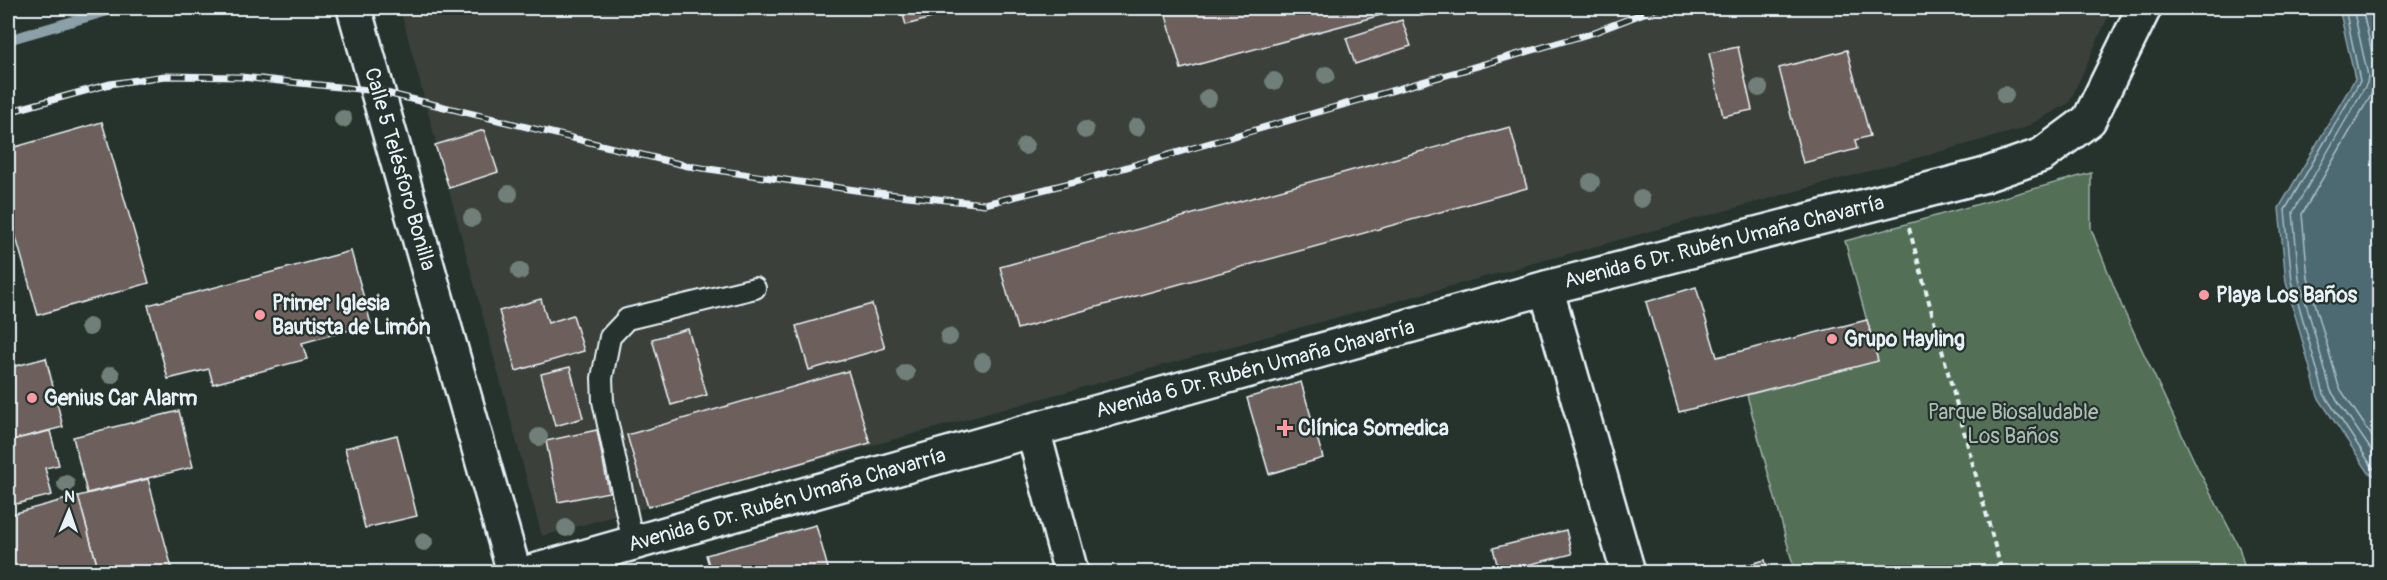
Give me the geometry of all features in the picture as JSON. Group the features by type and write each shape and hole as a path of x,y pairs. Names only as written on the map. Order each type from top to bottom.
{"street":[{"name":"Calle 5 Telésforo Bonilla","path":"354,8 514,573"},
{"name":"Avenida 6 Dr. Rubén Umaña Chavarría","path":"531,573 1033,430 1546,288 1982,176 2042,155 2089,120 2144,8"},
{"path":"1546,288 1628,573"},
{"path":"1033,430 1071,573"}],"lane":[{"path":"633,543 603,401 602,378 610,337 627,319 755,288"}],"path":[{"path":"1900,197 2002,573"}],"shaded area":[{"path":"400,8 901,8 906,25 967,8 1164,8 1181,68 1407,8 1419,8 1422,16 1454,8 2112,8 2069,103 2022,129 542,536"}],"green space":[{"name":"Parque Biosaludable Los Baños","path":"2091,173 2091,229 2123,309 2198,469 2239,547 2246,572 1795,572 1747,395 1878,361 1845,241"}],"water":[{"path":"2339,8 2379,8 2379,478 2369,473 2318,397 2286,282 2279,208 2355,79"}],"building":[{"path":"901,8 967,8 906,25"},
{"path":"1164,8 1407,8 1181,69"},
{"path":"1419,8 1454,8 1421,16"},
{"path":"1402,20 1411,46 1355,64 1346,38"},
{"path":"1738,47 1752,110 1723,116 1709,53"},
{"path":"1847,50 1870,136 1855,140 1857,149 1803,163 1779,68"},
{"path":"102,122 149,283 38,315 8,209 8,149"},
{"path":"1510,127 1527,188 1017,329 1000,267"},
{"path":"484,130 498,172 449,188 435,145"},
{"name":"Primer Iglesia Bautista de Limón","path":"351,251 371,324 302,343 307,359 213,384 209,369 168,379 148,305"},
{"name":"Grupo Hayling","path":"1696,287 1717,357 1867,320 1878,361 1679,412 1646,302"},
{"path":"541,299 548,323 573,315 584,351 516,371 499,311"},
{"path":"872,304 885,348 809,370 796,326"},
{"path":"688,329 707,395 671,405 652,339"},
{"name":"Genius Car Alarm","path":"46,358 63,427 8,441 8,368"},
{"path":"570,367 583,418 555,426 541,374"},
{"path":"848,371 870,443 648,507 627,435"},
{"name":"Clínica Somedica","path":"1301,382 1323,458 1269,474 1247,398"},
{"path":"179,411 193,467 87,493 73,437"},
{"path":"597,430 609,492 558,502 546,441"},
{"path":"50,431 59,465 45,468 52,495 8,506 8,441"},
{"path":"397,435 417,516 365,528 345,448"},
{"path":"148,479 173,572 99,572 78,496"},
{"path":"78,496 99,572 8,572 8,515"},
{"path":"816,525 829,572 711,572 706,555"},
{"path":"1566,530 1572,554 1499,572 1493,548"},
{"path":"1765,560 1768,572 1721,572"}],"waterway":[{"path":"8,40 118,8"}],"railway":[{"path":"8,112 110,84 165,76 241,77 378,91 688,166 869,192 985,204 1082,180 1592,33 1657,8"}],"place":[{"name":"Playa Los Baños","path":"2204,295"},
{"name":"Primer Iglesia Bautista de Limón","path":"260,315"},
{"name":"Grupo Hayling","path":"1832,339"},
{"name":"Genius Car Alarm","path":"32,398"},
{"name":"Clínica Somedica","path":"1285,428"}]}
